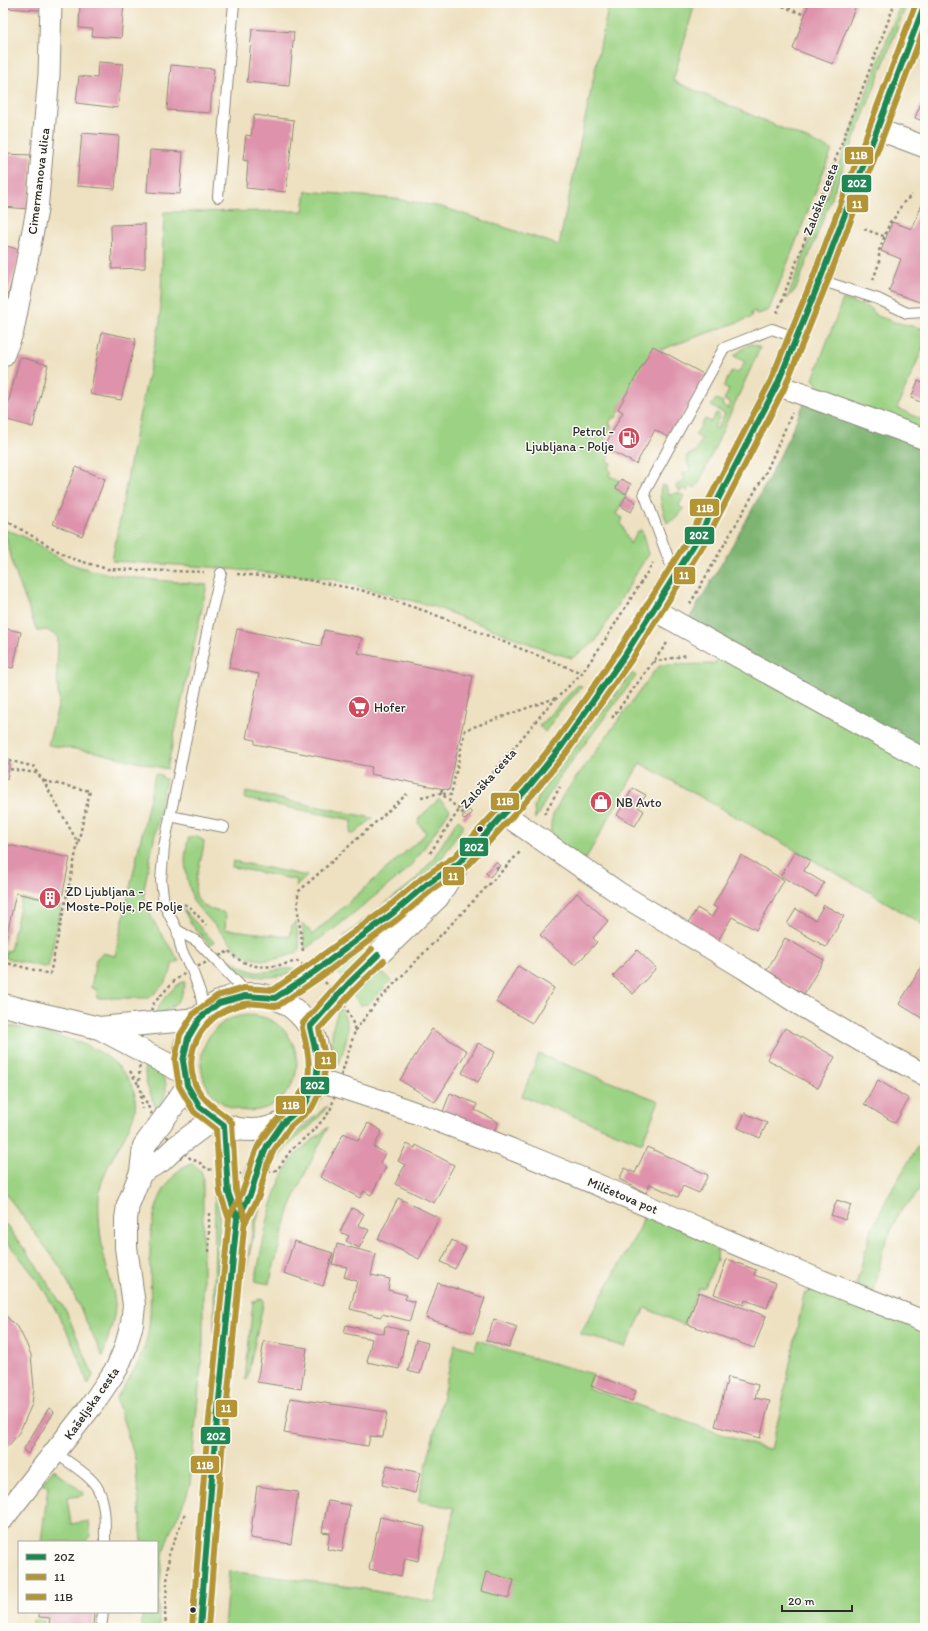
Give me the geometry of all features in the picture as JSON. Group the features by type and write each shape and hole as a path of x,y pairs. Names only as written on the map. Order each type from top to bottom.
{"main road":[{"path":"310,1027 349,983 438,897 459,863 504,814 561,747 654,610 697,540 777,384 797,338 925,3"},
{"path":"274,998 314,972 393,913 427,884 459,863"},
{"path":"248,994 258,994 274,998 288,1004 310,1027 317,1045 319,1064 317,1080 305,1103 297,1112 283,1122 269,1128 254,1130 239,1129 219,1122 198,1105 185,1080 183,1054 188,1036 201,1016 220,1002 248,994"},
{"path":"3,1005 99,1028 185,1080"},
{"path":"99,1028 201,1016"},
{"name":"Kašeljska cesta","path":"3,1518 106,1386 117,1368 128,1340 133,1300 126,1247 126,1219 131,1193 141,1172 144,1146 185,1080"},
{"path":"141,1172 161,1161 176,1146 219,1122"},
{"path":"219,1122 228,1192 237,1218"},
{"path":"200,1628 214,1451 237,1218 251,1193 256,1173 266,1149 283,1122"}],"street":[{"name":"Cimermanova ulica","path":"3,356 13,331 37,210 49,75 51,3"},
{"path":"877,129 925,147"},
{"path":"777,384 925,439"},
{"path":"654,610 925,760"},
{"path":"504,814 619,894 725,956 803,1007 861,1041 925,1075"},
{"name":"Milčetova pot","path":"317,1080 370,1096 458,1127 647,1205 804,1274 925,1322"}],"lane":[{"path":"218,197 234,3"},
{"path":"820,280 862,294 907,313 925,312"},
{"path":"675,576 644,494 724,348 772,329 797,338"},
{"path":"201,1016 200,992 192,970 182,952 177,930 164,904 161,888 164,847 210,618 221,573"},
{"path":"170,816 224,827"},
{"path":"177,930 198,942 248,994"},
{"path":"55,1452 92,1481 98,1489 102,1504 105,1541"},
{"path":"102,1613 102,1628"}],"path":[{"name":"Zaloška cesta","path":"780,305 895,3"},
{"path":"777,4 805,15"},
{"path":"862,294 871,286 878,263 879,251 886,237 890,222 896,216 902,204 912,195"},
{"path":"864,228 886,237"},
{"path":"688,606 766,472 794,408"},
{"path":"3,513 10,523 70,558 107,569 221,573 308,580 361,590 428,612 582,673 603,687"},
{"path":"3,524 10,523"},
{"name":"Zaloška cesta","path":"429,855 459,810 483,785 542,714 582,673 605,640 650,566"},
{"path":"652,662 694,654"},
{"path":"421,797 441,793 451,795 465,730 560,696"},
{"path":"3,759 35,767 37,773 43,780 78,843"},
{"path":"9,769 37,773"},
{"path":"3,962 50,974 90,791 43,780"},
{"path":"441,793 442,789"},
{"path":"441,793 466,816"},
{"path":"224,946 239,960 256,967 275,967 304,958 298,912 298,892 407,794"},
{"path":"343,1068 355,1030 376,1003 522,850"},
{"path":"496,867 502,872"},
{"path":"161,888 191,908 210,930"},
{"path":"220,956 229,951"},
{"path":"297,961 307,967"},
{"path":"148,1015 157,999 174,981 185,973"},
{"path":"342,1004 352,1018 355,1030"},
{"path":"138,1058 139,1086 153,1117"},
{"path":"266,1172 277,1170 291,1150 324,1119 333,1104"},
{"path":"184,1152 191,1159 199,1162 207,1169 219,1171"},
{"path":"183,1160 191,1159"}],"green space":[{"path":"609,3 695,3 673,81 832,150 769,310 756,315 755,311 751,313 752,317 660,350 618,409 620,410 616,418 613,417 609,424 612,426 601,446 601,450 610,455 607,461 611,463 608,469 611,471 609,476 619,480 614,489 626,495 616,514 623,518 621,523 630,544 637,532 640,530 642,531 648,554 595,642 572,658 551,652 435,607 332,579 209,567 112,561 137,426 160,322 164,212 303,211 306,191 396,199 442,207 559,245"},
{"path":"901,3 907,3 796,289 787,299"},
{"path":"843,299 872,309 875,315 894,322 925,329 925,343 897,408 925,421 925,430 819,387 813,379"},
{"path":"752,344 760,348 698,485 695,488 691,485 687,491 683,488 681,491 677,489 676,485 684,482 682,474 690,471 686,456 695,452 702,439 695,435 705,419 711,422 716,413 720,415 714,428 717,429 725,414 711,406 716,399 723,402 722,405 728,409 731,403 724,400 729,390 723,387 732,371 738,373 745,362 734,356 746,346"},
{"path":"804,403 925,446 925,753 689,619 765,486"},
{"path":"662,485 666,486 669,495 678,493 684,496 679,506 684,509 676,518 667,523 660,494"},
{"path":"4,530 24,537 60,559 80,567 127,577 207,585 167,769 95,752 48,745 59,702 57,676 58,637 47,630 37,631 14,569"},
{"path":"717,659 733,664 925,768 925,926 866,890 640,763 585,860 552,838 551,822 554,812 562,797 655,670 661,665 714,664"},
{"path":"632,673 636,676 559,778 535,819 534,807 538,796"},
{"path":"578,685 582,687 559,712 545,732 539,726"},
{"path":"155,774 162,775 162,778 166,779 144,889 145,899 152,917 179,961 172,964 170,974 164,984 148,998 97,998 96,989 91,988 96,959 103,953 115,956"},
{"path":"246,792 373,818 354,834 350,834 352,820 245,799"},
{"path":"438,800 440,800 450,810 406,871 335,928 305,949 302,923 313,934 420,839 426,833 418,823 419,818"},
{"path":"458,819 464,825 443,856 428,874 343,937 414,881 433,859"},
{"path":"196,836 204,841 196,886 196,895 200,903 209,908 223,912 226,916 225,929 290,937 292,925 296,922 300,951 284,957 269,960 254,959 247,956 239,952 197,906 193,901 185,862 185,854 189,837"},
{"path":"233,861 307,876 296,887 297,880 232,867"},
{"path":"22,898 61,908 48,968 5,958 6,951 10,951"},
{"path":"183,909 214,942 210,945 191,924"},
{"path":"395,924 343,979 334,968"},
{"path":"227,959 248,970 256,972 267,972 290,968 300,970 280,976 261,977 233,968 225,961"},
{"path":"382,972 391,981 368,1004 360,1005 352,993"},
{"path":"182,982 185,982 184,988 176,1004 161,1013 155,1014 166,996"},
{"path":"340,1008 347,1023 347,1036 339,1065 333,1051 332,1036 334,1022"},
{"path":"249,1015 267,1019 276,1023 283,1029 289,1036 293,1045 297,1063 293,1081 289,1090 283,1097 276,1103 267,1107 249,1111 231,1107 222,1103 215,1097 209,1090 205,1081 201,1063 205,1045 209,1036 215,1029 222,1023 231,1019"},
{"path":"3,1025 58,1036 99,1051 118,1066 132,1085 135,1096 135,1108 132,1120 108,1167 99,1197 99,1216 102,1243 115,1304 114,1318 103,1357 61,1268 3,1190"},
{"path":"539,1054 659,1101 642,1143 522,1096"},
{"path":"144,1061 159,1071 166,1082 165,1095 157,1111 146,1083"},
{"path":"327,1106 314,1123 288,1146 280,1157 269,1165 284,1144"},
{"path":"328,1127 289,1210 269,1284 255,1281 268,1218 284,1173 296,1155"},
{"path":"925,1134 925,1181 913,1199 899,1212 883,1249 874,1293 856,1285 870,1233 888,1196"},
{"path":"192,1164 200,1170 203,1179 203,1345 190,1484 185,1500 165,1547 159,1600 160,1628 142,1628 142,1613 158,1613 158,1541 142,1541 135,1458 116,1398 131,1376 140,1359 148,1333 150,1314 151,1232 155,1212 162,1194 173,1177 179,1170"},
{"path":"215,1182 219,1182 219,1263 214,1333"},
{"path":"260,1188 264,1189 245,1273"},
{"path":"646,1209 718,1243 717,1260 705,1287 698,1289 684,1325 645,1308 625,1347 580,1334 640,1228"},
{"path":"3,1221 34,1262 66,1311 93,1375 88,1385 73,1345 54,1307 43,1288 3,1238"},
{"path":"819,1287 925,1328 925,1628 224,1628 229,1571 353,1587 435,1602 454,1508 418,1501 455,1344 474,1350 478,1340 511,1352 593,1374 588,1388 765,1449 771,1449 782,1404 804,1294"},
{"path":"260,1299 264,1300 247,1380 245,1379 253,1302"},
{"path":"53,1469 84,1493 84,1495 67,1498 71,1524 89,1521 91,1536 87,1541 41,1541 48,1487 42,1484"},
{"path":"33,1620 45,1621 42,1628 33,1628"}],"building":[{"path":"3,3 41,3 40,10 3,8"},
{"path":"80,3 124,3 121,38 92,36 93,29 79,28"},
{"path":"809,3 857,3 833,64 793,49"},
{"path":"252,29 294,32 289,86 247,82"},
{"path":"98,62 123,64 118,108 76,103 79,76 97,78"},
{"path":"171,65 214,69 210,113 167,110"},
{"path":"925,93 925,122 915,118"},
{"path":"254,115 294,120 286,192 246,188 248,161 243,160 246,135 251,136"},
{"path":"82,133 119,136 115,189 77,186"},
{"path":"150,150 183,152 180,194 147,192"},
{"path":"3,154 32,155 29,209 3,207"},
{"path":"925,197 925,296 922,303 889,291 901,259 881,251 892,222 912,229"},
{"path":"145,224 145,268 112,269 111,225"},
{"path":"3,245 21,250 6,302 3,301"},
{"path":"102,332 136,339 121,400 90,394"},
{"path":"653,346 705,375 670,438 655,430 636,464 604,447 623,412 618,409"},
{"path":"20,357 48,365 33,427 4,419"},
{"path":"918,381 925,384 925,404 911,398"},
{"path":"76,467 105,479 82,536 53,524"},
{"path":"621,479 631,484 626,494 616,488"},
{"path":"626,496 636,502 631,512 621,506"},
{"path":"3,628 21,632 13,668 3,666"},
{"name":"Hofer","path":"237,629 321,646 324,630 362,638 358,653 473,676 449,790 370,774 372,767 255,744 255,740 246,738 259,674 229,668"},
{"path":"3,762 10,763 7,779 3,778"},
{"path":"633,788 646,795 638,807 644,811 635,826 617,815"},
{"path":"469,810 472,813 465,820 462,817"},
{"name":"ZD Ljubljana - Moste-Polje, PE Polje","path":"3,844 70,858 61,903 16,893 4,948"},
{"path":"795,851 810,860 804,871 824,883 816,897 781,876"},
{"path":"741,855 784,880 756,930 732,917 716,944 687,926 697,908 712,917 717,908 713,906"},
{"path":"496,862 500,866 490,877 486,873"},
{"path":"577,893 608,921 593,938 597,942 575,966 540,935"},
{"path":"824,905 844,916 826,947 787,924 796,909 815,920"},
{"path":"785,938 824,960 804,994 766,972"},
{"path":"637,950 656,968 633,994 613,976"},
{"path":"925,961 925,1020 899,1004"},
{"path":"518,966 554,988 532,1023 496,1002"},
{"path":"785,1028 835,1057 818,1088 767,1059"},
{"path":"432,1029 467,1051 435,1102 400,1080"},
{"path":"478,1043 495,1052 478,1082 462,1073"},
{"path":"878,1080 909,1099 895,1123 864,1104"},
{"path":"450,1093 477,1104 475,1110 498,1122 493,1135 443,1112"},
{"path":"745,1113 767,1123 760,1138 738,1128"},
{"path":"368,1123 382,1131 374,1147 385,1153 380,1163 386,1167 371,1195 364,1191 360,1198 320,1177 344,1133 358,1141"},
{"path":"407,1144 415,1148 416,1145 454,1165 434,1203 395,1184 405,1165 398,1161"},
{"path":"647,1147 708,1175 699,1193 683,1186 678,1197 650,1184 646,1193 619,1179 625,1168 635,1173"},
{"path":"398,1198 439,1218 419,1259 378,1239"},
{"path":"837,1200 851,1205 845,1220 831,1215"},
{"path":"352,1208 364,1214 358,1225 369,1230 359,1248 346,1241 349,1236 340,1232"},
{"path":"452,1240 466,1248 455,1269 441,1262"},
{"path":"294,1241 333,1253 323,1286 284,1273"},
{"path":"337,1244 376,1254 371,1275 390,1279 388,1290 407,1295 405,1299 415,1302 410,1321 382,1314 381,1317 350,1309 357,1281 344,1277 347,1267 332,1264"},
{"path":"727,1259 756,1270 754,1275 776,1283 767,1308 745,1300 744,1305 714,1294"},
{"path":"438,1283 485,1298 473,1333 426,1318"},
{"path":"699,1292 766,1316 754,1348 687,1324"},
{"path":"3,1313 19,1329 31,1355 34,1388 32,1404 20,1431 11,1443 3,1450"},
{"path":"494,1319 517,1327 509,1348 486,1340"},
{"path":"346,1325 384,1334 385,1326 407,1331 399,1369 367,1362 372,1339 344,1333"},
{"path":"416,1340 428,1343 420,1374 408,1371"},
{"path":"264,1341 307,1348 301,1389 257,1382"},
{"path":"596,1375 636,1391 632,1401 591,1386"},
{"path":"728,1377 758,1385 755,1398 770,1401 760,1438 715,1426"},
{"path":"290,1398 387,1412 383,1437 370,1436 368,1446 284,1433"},
{"path":"49,1408 54,1412 28,1454 23,1450"},
{"path":"387,1465 420,1473 415,1493 382,1485"},
{"path":"257,1486 298,1492 291,1544 250,1538"},
{"path":"328,1501 350,1505 342,1552 327,1549 330,1533 322,1532"},
{"path":"380,1517 425,1527 418,1561 405,1558 401,1576 369,1569"},
{"path":"486,1572 514,1580 509,1598 481,1591"},
{"path":"39,1613 94,1613 93,1628 49,1628 50,1618 39,1617"}],"transit line":[{"name":"11B","path":"192,1627 206,1450 229,1219 220,1193 216,1129 194,1112 179,1086 175,1060 180,1035 194,1013 217,996 244,988 273,990 388,907 422,878 454,857 520,785 555,742 618,651 690,536 770,382 813,277 916,3"},
{"name":"20Z","path":"200,1628 214,1451 237,1218 228,1192 224,1125 200,1107 187,1085 183,1061 188,1038 200,1018 219,1003 245,996 275,998 314,972 393,913 427,884 459,863 526,790 561,747 625,655 697,540 777,385 820,280 925,3"},
{"name":"11","path":"208,1628 222,1452 245,1218 236,1190 232,1123 204,1098 194,1081 192,1055 195,1043 209,1022 219,1014 231,1008 248,1003 275,1006 279,1005 319,978 398,919 432,890 464,869 532,795 567,752 632,659 704,544 784,389 827,283 925,26"},
{"name":"11B","path":"229,1217 242,1194 253,1159 261,1141 273,1124 294,1102 307,1082 309,1069 308,1052 302,1028 303,1023 343,978 372,949"},
{"name":"20Z","path":"237,1220 251,1193 267,1146 283,1123 306,1103 316,1083 318,1061 310,1027 349,983 378,955"},
{"name":"11","path":"245,1223 259,1196 267,1165 274,1150 290,1127 312,1108 323,1086 326,1060 319,1029 355,989 384,961"}],"place":[{"name":"Petrol - Ljubljana - Polje","path":"629,438"},
{"name":"Hofer","path":"359,707"},
{"name":"NB Avto","path":"601,802"},
{"name":"ZD Ljubljana - Moste-Polje, PE Polje","path":"50,898"}]}
